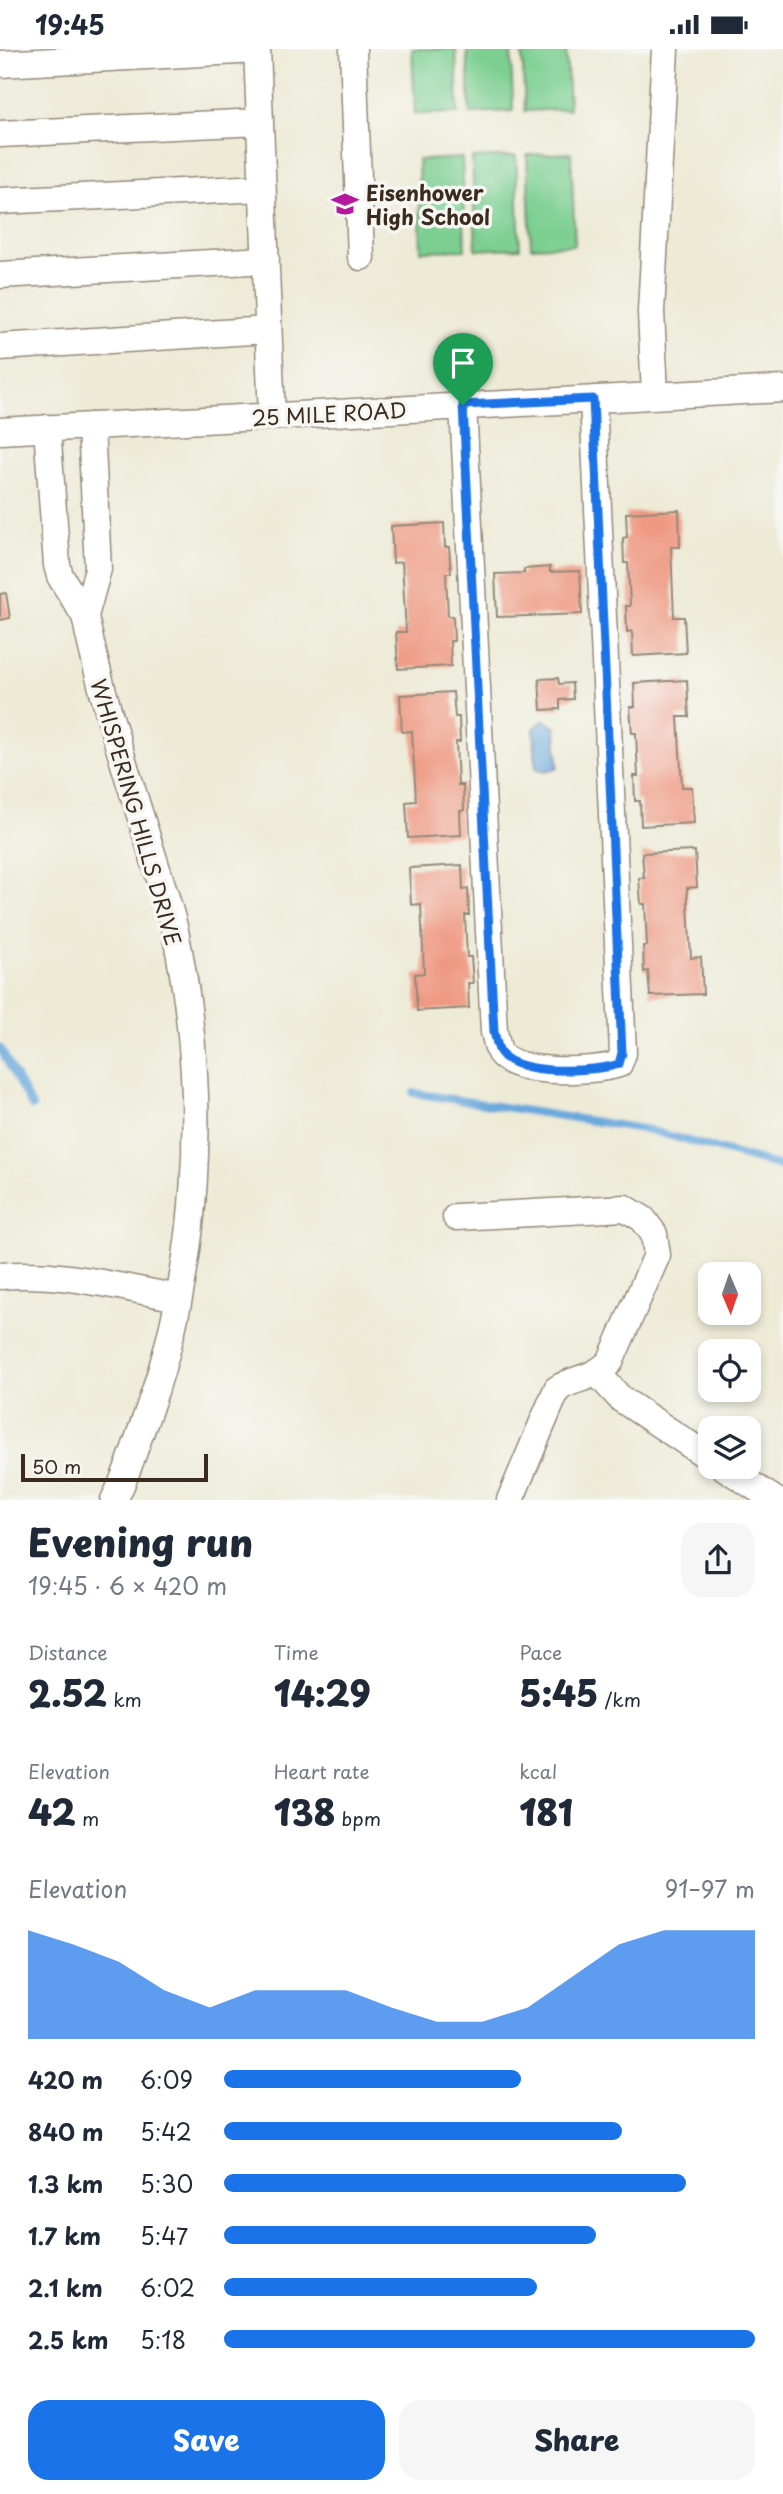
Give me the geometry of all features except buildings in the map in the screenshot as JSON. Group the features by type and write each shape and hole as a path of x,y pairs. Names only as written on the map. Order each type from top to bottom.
{"street":[{"path":"0,64 257,49 272,417"},
{"path":"353,49 361,257"},
{"path":"655,395 650,312 665,49"},
{"path":"0,134 260,122"},
{"path":"0,201 262,188"},
{"path":"0,275 265,260"},
{"path":"0,347 268,330"},
{"name":"25 MILE ROAD","path":"0,431 783,389"},
{"path":"463,405 494,1032 500,1053 513,1062 559,1070 604,1069 619,1064 622,1053 593,399"},
{"name":"WHISPERING HILLS DRIVE","path":"85,616 98,569 91,426"},
{"name":"WHISPERING HILLS DRIVE","path":"47,428 57,565 85,616 96,670 174,930 191,1036 195,1095 193,1199 179,1298 156,1392 114,1500"},
{"path":"456,1217 625,1208 643,1219 654,1234 656,1255 610,1362 598,1374 567,1382 556,1389 510,1500"},
{"path":"0,1276 67,1276 179,1298"},
{"path":"598,1374 621,1399 698,1450"},
{"path":"743,1479 775,1500"}],"green space":[{"path":"412,49 456,49 458,113 415,114"},
{"path":"467,49 511,49 513,111 470,113"},
{"path":"522,49 566,49 569,109 525,111"},
{"path":"571,153 575,245 531,247 527,155"},
{"path":"516,156 520,248 476,250 472,158"},
{"path":"462,158 465,250 421,251 418,160"}],"water":[{"path":"544,720 556,728 558,767 547,771 536,768 534,729"}],"waterway":[{"path":"0,1048 32,1107"},
{"path":"414,1093 649,1130 783,1167"}],"place":[{"name":"Eisenhower High School","path":"345,204"}],"route":[{"path":"593,399 622,1053 619,1064 604,1069 559,1070 513,1062 500,1053 494,1032 463,405 593,399"}]}
